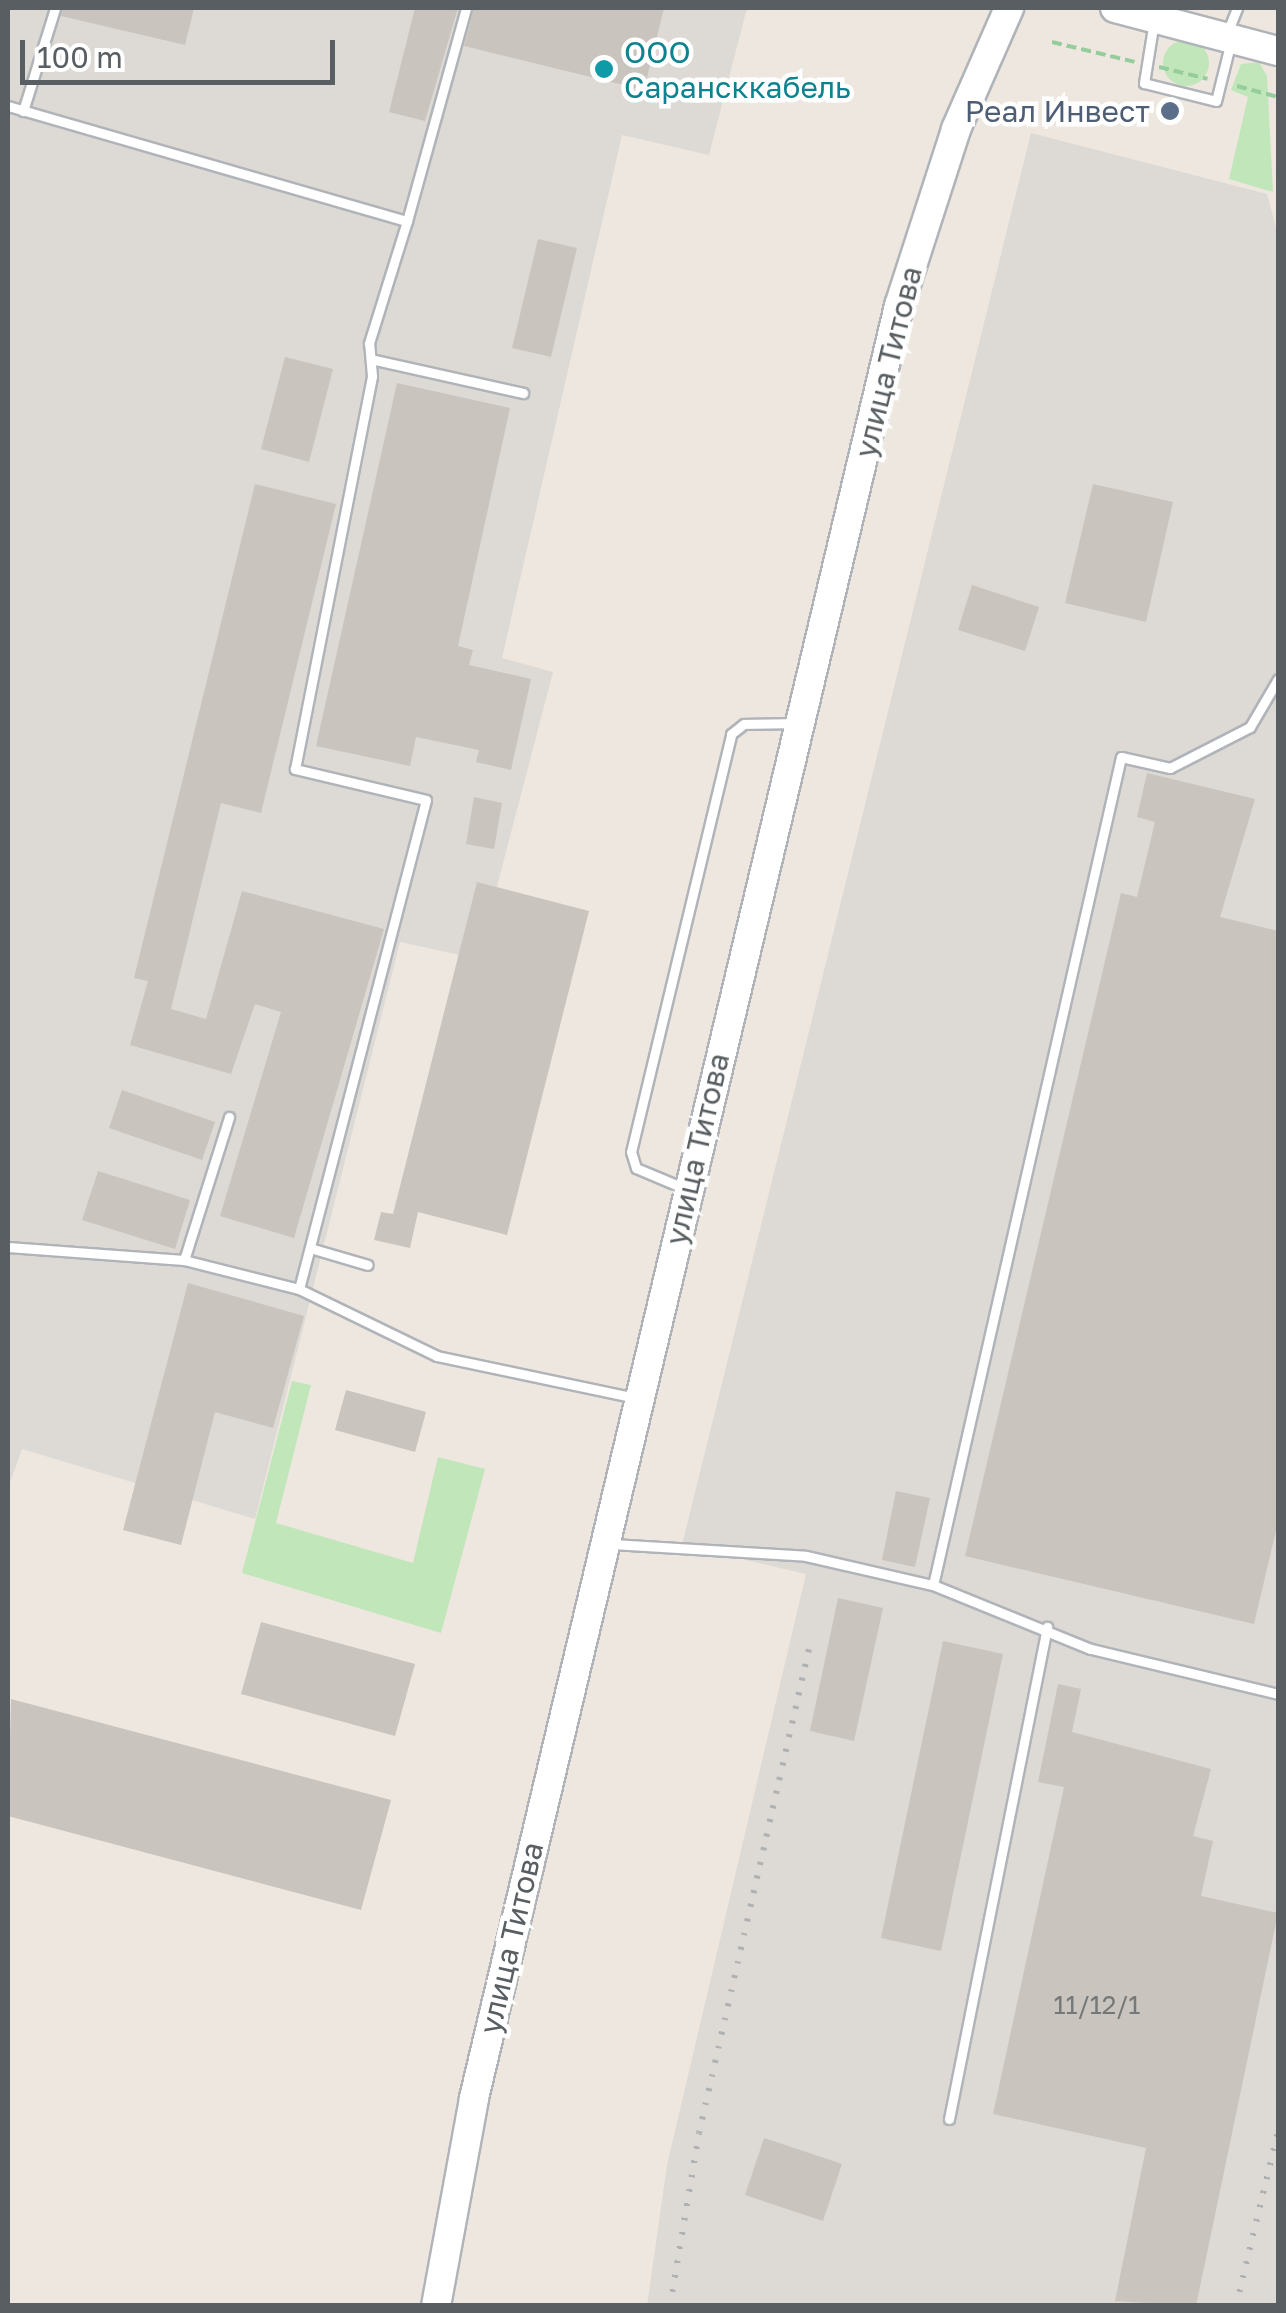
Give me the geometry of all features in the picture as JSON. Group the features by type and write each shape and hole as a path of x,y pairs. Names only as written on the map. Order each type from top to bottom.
{"main road":[{"name":"улица Титова","path":"436,2306 474,2098 900,306 956,129 1009,8"},
{"path":"1115,8 1278,51"}],"lane":[{"path":"23,111 55,8"},
{"path":"299,1289 426,800 295,769 371,359 466,8"},
{"path":"1155,18 1144,83 1216,101 1237,8"},
{"path":"8,106 407,221"},
{"path":"371,359 523,394"},
{"path":"933,1585 1121,757 1170,768 1250,727 1278,680"},
{"path":"687,1190 636,1168 631,1152 731,734 744,724 799,724"},
{"path":"184,1260 229,1117"},
{"path":"8,1248 184,1260 299,1289 437,1356 638,1398"},
{"path":"310,1248 368,1265"},
{"path":"604,1544 806,1556 933,1585 1047,1627 1090,1649 1278,1694"},
{"path":"949,2119 1047,1627"}],"path":[{"path":"1052,42 1278,97"}],"shaded area":[{"path":"8,8 747,8 709,155 622,135 502,658 553,672 478,959 400,942 255,1519 22,1449 8,1488"},
{"path":"1031,133 1267,194 1278,235 1278,2305 647,2306 667,2165 806,1574 682,1545"}],"green space":[{"path":"1186,40 1202,47 1209,63 1202,79 1186,86 1170,79 1163,63 1170,47"},
{"path":"1259,62 1267,76 1273,192 1229,179 1248,97 1231,90 1241,64"},
{"path":"292,1381 311,1385 276,1523 413,1563 438,1457 485,1469 441,1633 242,1573"}],"building":[{"path":"63,8 194,8 185,45 61,16"},
{"path":"415,8 458,8 425,121 389,112"},
{"name":"ООО Сарансккабель","path":"474,8 664,8 644,90 464,46"},
{"path":"538,239 577,248 551,357 512,348"},
{"path":"285,357 333,369 309,462 261,449"},
{"path":"397,383 510,408 458,646 473,650 469,665 531,679 511,770 476,762 479,750 416,737 410,766 316,746"},
{"path":"255,484 336,504 261,813 221,803 171,1009 206,1019 242,891 384,929 294,1238 220,1216 281,1012 255,1004 231,1074 130,1045 148,981 134,978"},
{"path":"1093,484 1173,502 1146,622 1065,603"},
{"path":"972,585 1039,607 1025,651 958,630"},
{"path":"1147,773 1255,799 1220,917 1278,931 1278,1522 1254,1624 965,1556 1121,893 1137,897 1155,822 1137,817"},
{"path":"474,797 502,803 494,849 466,844"},
{"path":"477,882 589,911 507,1235 418,1212 410,1248 374,1240 381,1212 393,1214"},
{"path":"122,1090 215,1122 202,1160 109,1128"},
{"path":"98,1171 190,1200 175,1249 82,1220"},
{"path":"188,1283 304,1316 273,1428 215,1412 181,1545 123,1530"},
{"path":"346,1390 426,1412 415,1452 335,1430"},
{"path":"896,1491 930,1498 915,1567 882,1560"},
{"path":"838,1598 883,1608 854,1741 810,1731"},
{"path":"261,1622 415,1664 395,1736 241,1694"},
{"path":"943,1641 1003,1654 941,1951 881,1938"},
{"path":"1058,1684 1081,1689 1072,1732 1211,1769 1193,1836 1213,1841 1201,1896 1278,1913 1196,2306 1115,2301 1146,2148 993,2114 1064,1787 1038,1782"},
{"path":"11,1699 391,1800 361,1910 8,1816"},
{"path":"764,2138 842,2164 823,2221 745,2195"}],"railway":[{"path":"670,2306 699,2133 809,1648"},
{"path":"1236,2306 1278,2131"}],"place":[{"name":"ООО Сарансккабель","path":"604,69"},
{"name":"Реал Инвест","path":"1170,111"}]}
